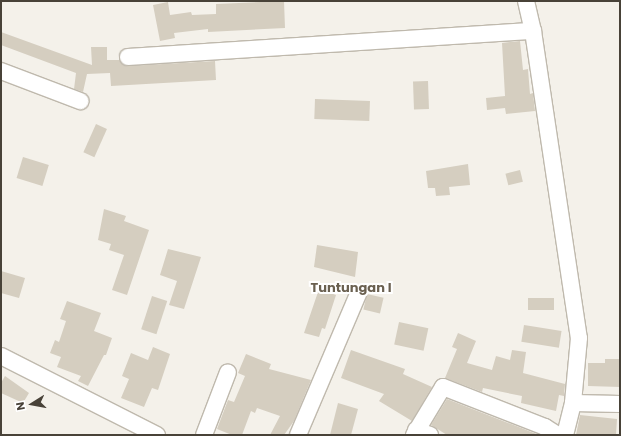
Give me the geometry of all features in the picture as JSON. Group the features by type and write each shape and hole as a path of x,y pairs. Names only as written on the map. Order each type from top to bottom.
{"street":[{"path":"526,1 533,31 579,338 574,403 565,435"},
{"path":"128,57 533,31"},
{"path":"1,71 80,101"},
{"path":"298,435 358,294"},
{"path":"1,356 157,435"},
{"path":"204,435 228,372"},
{"path":"420,433 443,387 549,432"},
{"path":"574,403 620,404"}],"building":[{"path":"284,1 285,28 208,32 208,29 174,33 175,38 160,41 153,5 168,2 170,15 191,12 192,15 216,14 216,4"},
{"path":"1,32 92,65 91,47 107,47 107,60 119,60 128,66 215,61 216,80 111,86 110,73 87,74 83,92 74,89 76,73 1,45"},
{"path":"520,41 523,70 528,69 530,94 533,93 535,111 506,114 505,108 487,110 486,98 505,96 502,43"},
{"path":"428,81 429,109 414,110 413,82"},
{"path":"315,99 370,101 369,121 314,119"},
{"path":"96,124 107,129 94,157 83,152"},
{"path":"23,157 49,165 42,186 17,178"},
{"path":"468,164 470,185 449,187 450,195 436,196 435,188 428,188 426,171"},
{"path":"520,170 523,182 508,185 505,174"},
{"path":"104,209 126,216 124,221 149,230 127,295 112,290 124,255 109,250 111,244 98,240"},
{"path":"317,245 358,252 355,277 314,267"},
{"path":"168,249 201,257 184,309 169,305 177,281 160,275"},
{"path":"1,271 25,278 19,298 1,293"},
{"path":"319,289 336,295 325,329 322,328 319,337 304,333"},
{"path":"367,294 384,298 380,313 363,310"},
{"path":"152,296 167,301 156,334 141,329"},
{"path":"528,298 554,298 554,310 528,310"},
{"path":"67,301 101,313 94,331 112,338 106,355 104,355 88,386 78,381 81,376 57,367 61,357 50,353 55,340 59,342 66,321 60,319"},
{"path":"399,322 428,328 424,351 394,344"},
{"path":"524,325 562,331 559,348 521,342"},
{"path":"458,333 476,341 467,363 492,370 496,356 510,360 512,350 526,352 523,373 565,384 564,396 559,395 556,411 521,403 522,396 483,388 482,392 445,378 457,349 452,347"},
{"path":"153,347 170,354 158,390 152,388 144,407 121,398 129,379 122,376 131,353 148,360"},
{"path":"351,350 405,369 403,374 432,387 412,421 379,401 384,394 341,378"},
{"path":"246,354 271,364 269,369 311,380 294,421 284,435 270,435 280,416 257,408 255,413 251,411 242,435 232,435 217,429 228,400 234,402 245,376 238,373"},
{"path":"605,359 620,359 620,387 588,386 588,363 605,363"},
{"path":"5,376 29,393 23,403 1,393 1,383"},
{"path":"447,399 539,435 447,435 431,425"},
{"path":"338,403 358,409 351,435 330,435"},
{"path":"580,415 617,419 616,435 576,435"}],"district":[{"name":"Tuntungan I","path":"351,288"}]}
